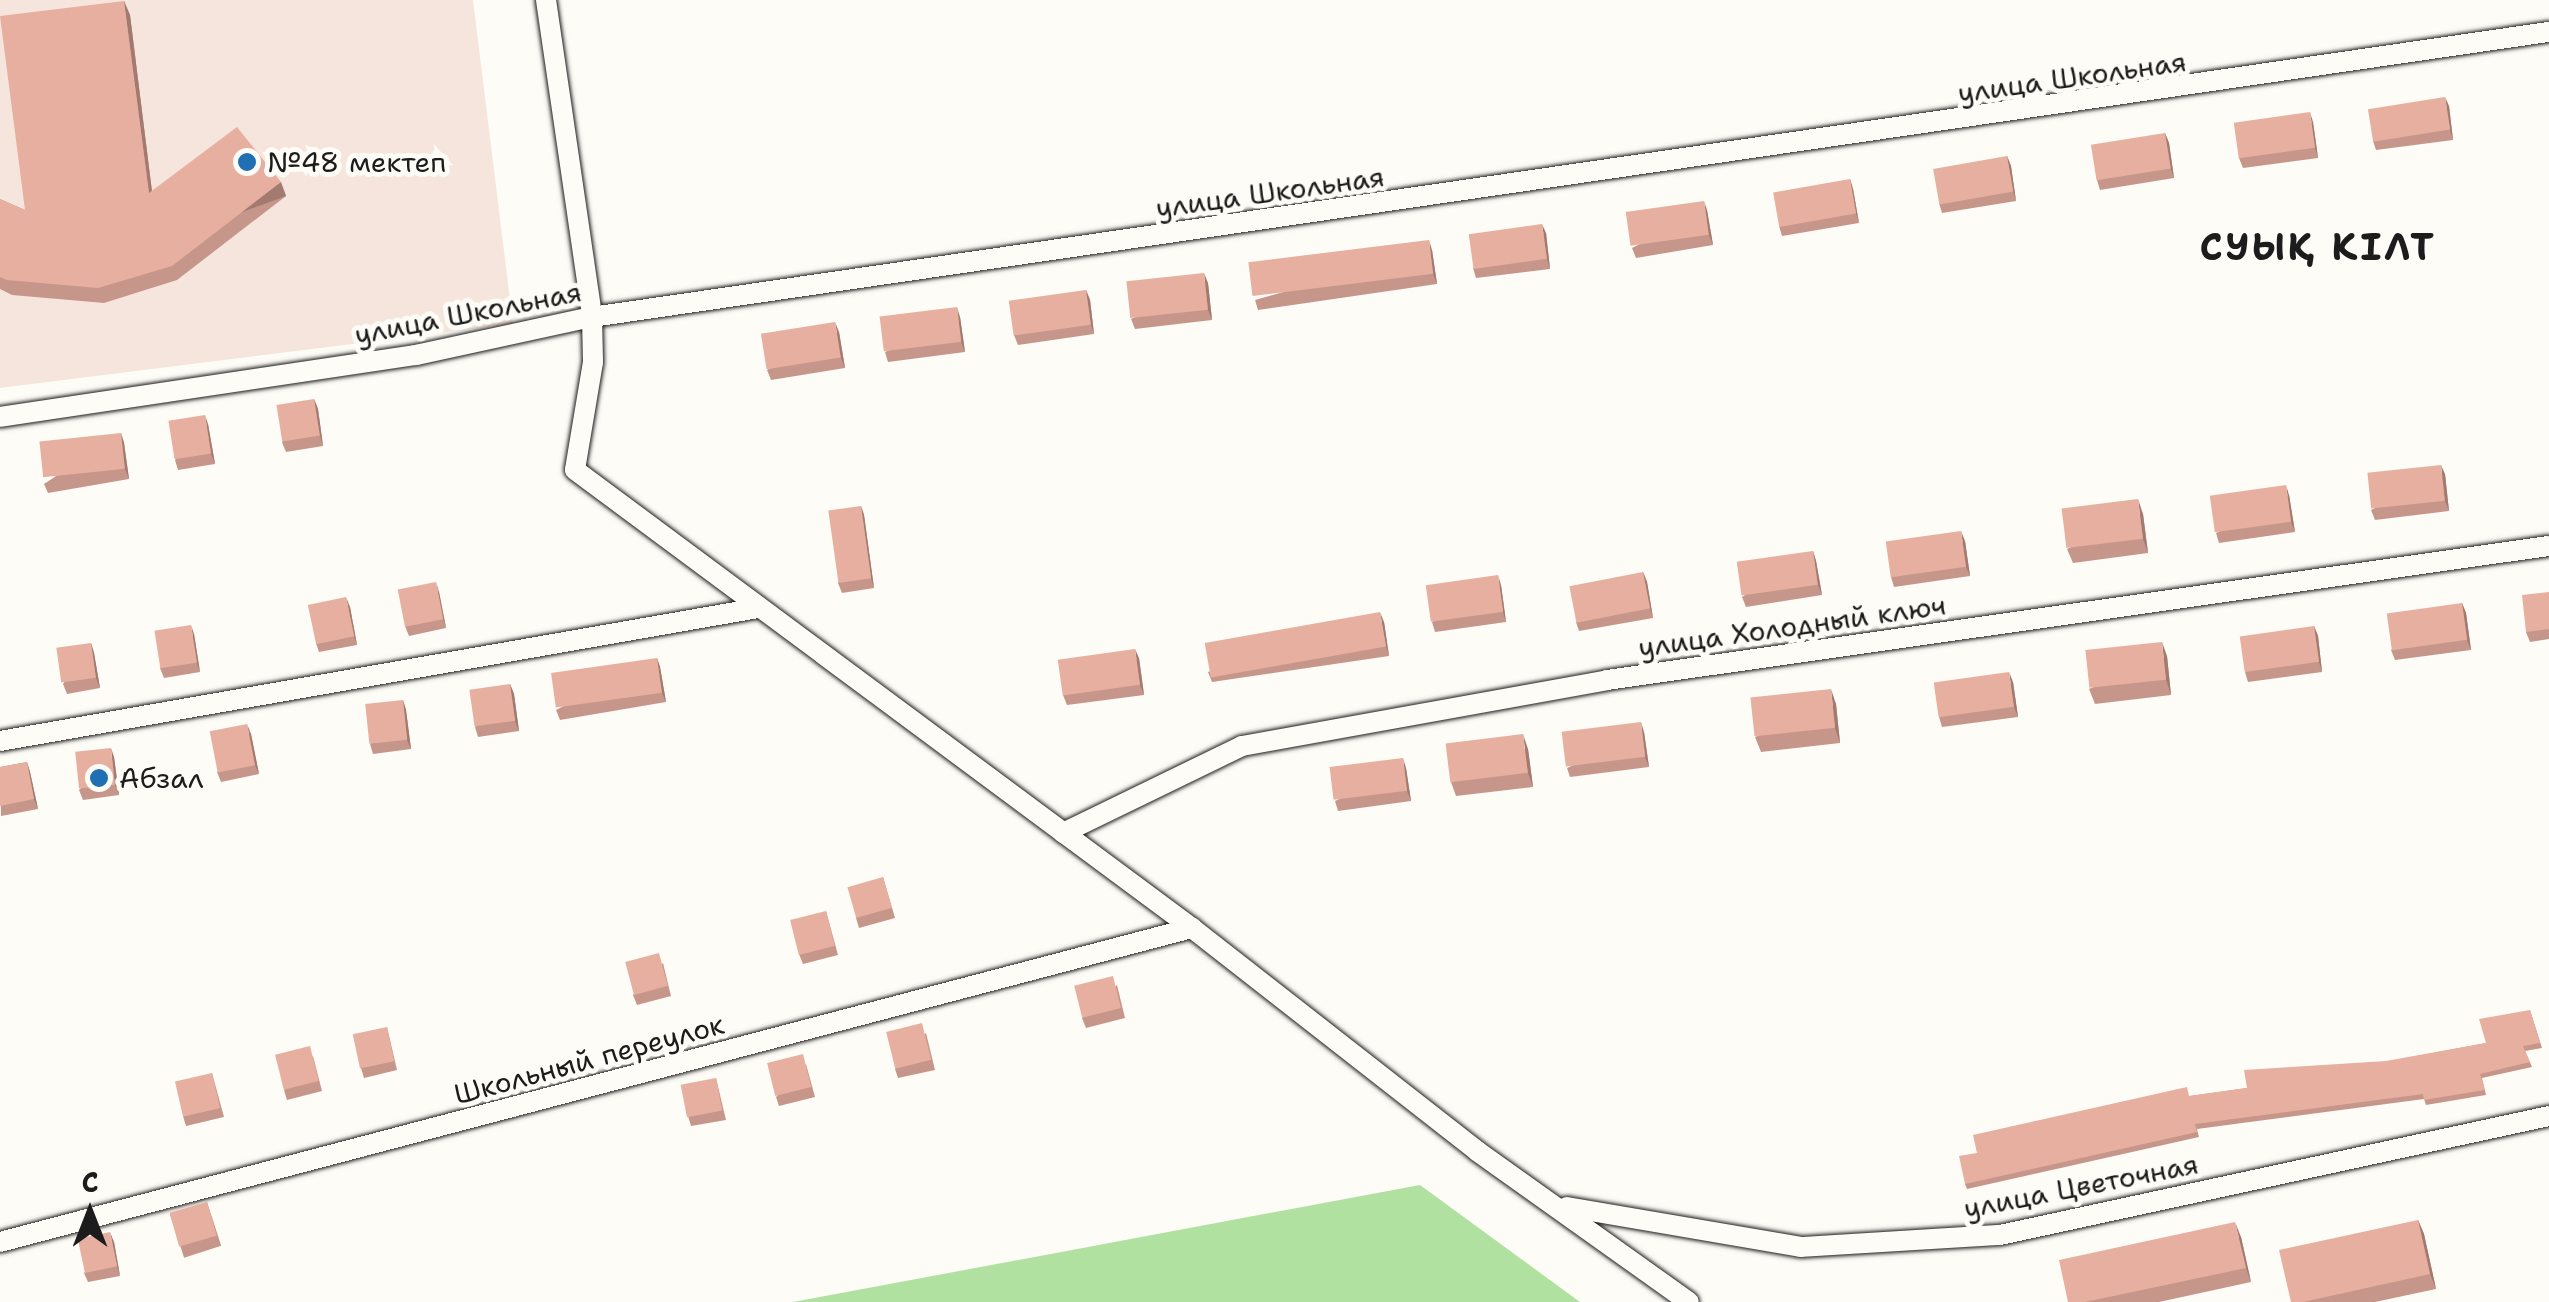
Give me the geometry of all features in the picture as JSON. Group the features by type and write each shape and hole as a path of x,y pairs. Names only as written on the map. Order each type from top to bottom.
{"street":[{"path":"546,0 592,317 594,362 575,470 1192,928 1477,1151 1560,1206 1689,1302"},
{"name":"улица Школьная","path":"0,417 416,355 592,317 2549,32"},
{"name":"улица Холодный ключ","path":"1064,833 1242,746 1607,680 2549,546"},
{"path":"0,741 758,608"},
{"name":"Школьный переулок","path":"0,1242 1192,928"},
{"name":"улица Цветочная","path":"1560,1206 1801,1247 2000,1235 2549,1116"}],"shaded area":[{"name":"№48 мектеп","path":"0,0 473,0 513,324 0,388"}],"green space":[{"path":"1420,1185 1580,1302 793,1302"}],"building":[{"path":"124,1 149,193 237,127 281,182 172,266 98,288 0,277 0,199 25,210 0,16"},
{"path":"2445,97 2450,130 2373,142 2368,109"},
{"path":"2310,112 2315,148 2239,158 2234,123"},
{"path":"2165,133 2171,169 2097,180 2091,145"},
{"path":"2007,156 2013,191 1939,204 1933,169"},
{"path":"1850,179 1856,213 1779,227 1773,193"},
{"path":"1704,201 1709,235 1631,246 1626,212"},
{"path":"1542,224 1547,259 1474,269 1469,234"},
{"path":"1429,240 1433,274 1253,296 1248,262"},
{"path":"1204,273 1208,310 1130,318 1126,281"},
{"path":"1086,290 1091,325 1014,336 1009,301"},
{"path":"957,307 961,342 884,351 880,317"},
{"path":"835,322 841,358 767,369 761,334"},
{"path":"314,399 320,436 282,441 276,405"},
{"path":"205,415 211,454 175,459 168,421"},
{"path":"121,433 125,469 43,477 39,442"},
{"path":"2441,465 2445,501 2371,509 2367,473"},
{"path":"2286,485 2291,522 2215,532 2210,496"},
{"path":"2138,499 2143,539 2066,548 2062,508"},
{"path":"861,506 871,578 838,583 828,511"},
{"path":"1961,531 1966,567 1891,577 1886,542"},
{"path":"1813,551 1818,585 1741,595 1737,562"},
{"path":"1643,572 1650,608 1576,623 1569,586"},
{"path":"1498,575 1503,612 1431,622 1426,585"},
{"path":"436,582 443,619 405,627 398,589"},
{"path":"2549,592 2549,629 2526,632 2522,595"},
{"path":"346,597 354,636 316,644 308,605"},
{"path":"2462,603 2467,640 2392,650 2387,614"},
{"path":"1380,612 1386,646 1211,677 1205,643"},
{"path":"191,625 197,663 160,668 154,631"},
{"path":"2314,626 2319,662 2245,672 2240,636"},
{"path":"2162,642 2166,680 2089,688 2085,650"},
{"path":"91,643 96,678 61,683 56,648"},
{"path":"1135,649 1140,685 1063,696 1058,660"},
{"path":"657,658 662,693 556,708 551,673"},
{"path":"2009,672 2014,707 1939,717 1934,683"},
{"path":"510,684 515,721 475,726 469,690"},
{"path":"1831,689 1835,728 1755,736 1750,697"},
{"path":"403,700 407,740 369,744 365,704"},
{"path":"1641,722 1645,757 1566,766 1562,732"},
{"path":"247,724 255,765 218,772 210,731"},
{"path":"1523,734 1528,773 1450,782 1446,744"},
{"name":"Абзал","path":"111,748 115,785 79,789 75,752"},
{"path":"1403,758 1407,791 1334,800 1330,767"},
{"path":"27,762 34,799 0,806 0,767"},
{"path":"883,877 892,908 856,918 847,887"},
{"path":"826,911 835,946 799,955 790,920"},
{"path":"659,953 668,986 634,995 625,962"},
{"path":"1113,976 1121,1008 1082,1018 1074,986"},
{"path":"2530,1010 2540,1043 2523,1046 2530,1062 2480,1074 2485,1090 2424,1100 2423,1094 2195,1124 2197,1132 1965,1184 1959,1156 1977,1153 1973,1135 2187,1087 2189,1096 2247,1088 2244,1070 2386,1061 2486,1043 2479,1019"},
{"path":"922,1023 931,1060 895,1069 886,1032"},
{"path":"387,1027 394,1061 360,1069 353,1034"},
{"path":"310,1046 319,1081 284,1090 275,1055"},
{"path":"803,1054 811,1087 775,1096 767,1063"},
{"path":"212,1073 220,1108 183,1117 175,1082"},
{"path":"716,1078 722,1110 687,1117 681,1085"},
{"path":"207,1202 217,1236 179,1246 170,1213"},
{"path":"2418,1220 2430,1274 2291,1302 2279,1250"},
{"path":"2235,1222 2246,1268 2085,1302 2068,1302 2059,1260"},
{"path":"110,1232 117,1266 85,1273 78,1239"}],"place":[{"name":"№48 мектеп","path":"247,162"},
{"name":"Абзал","path":"99,778"}],"district":[{"name":"СУЫҚ КІЛТ","path":"2318,247"}]}
